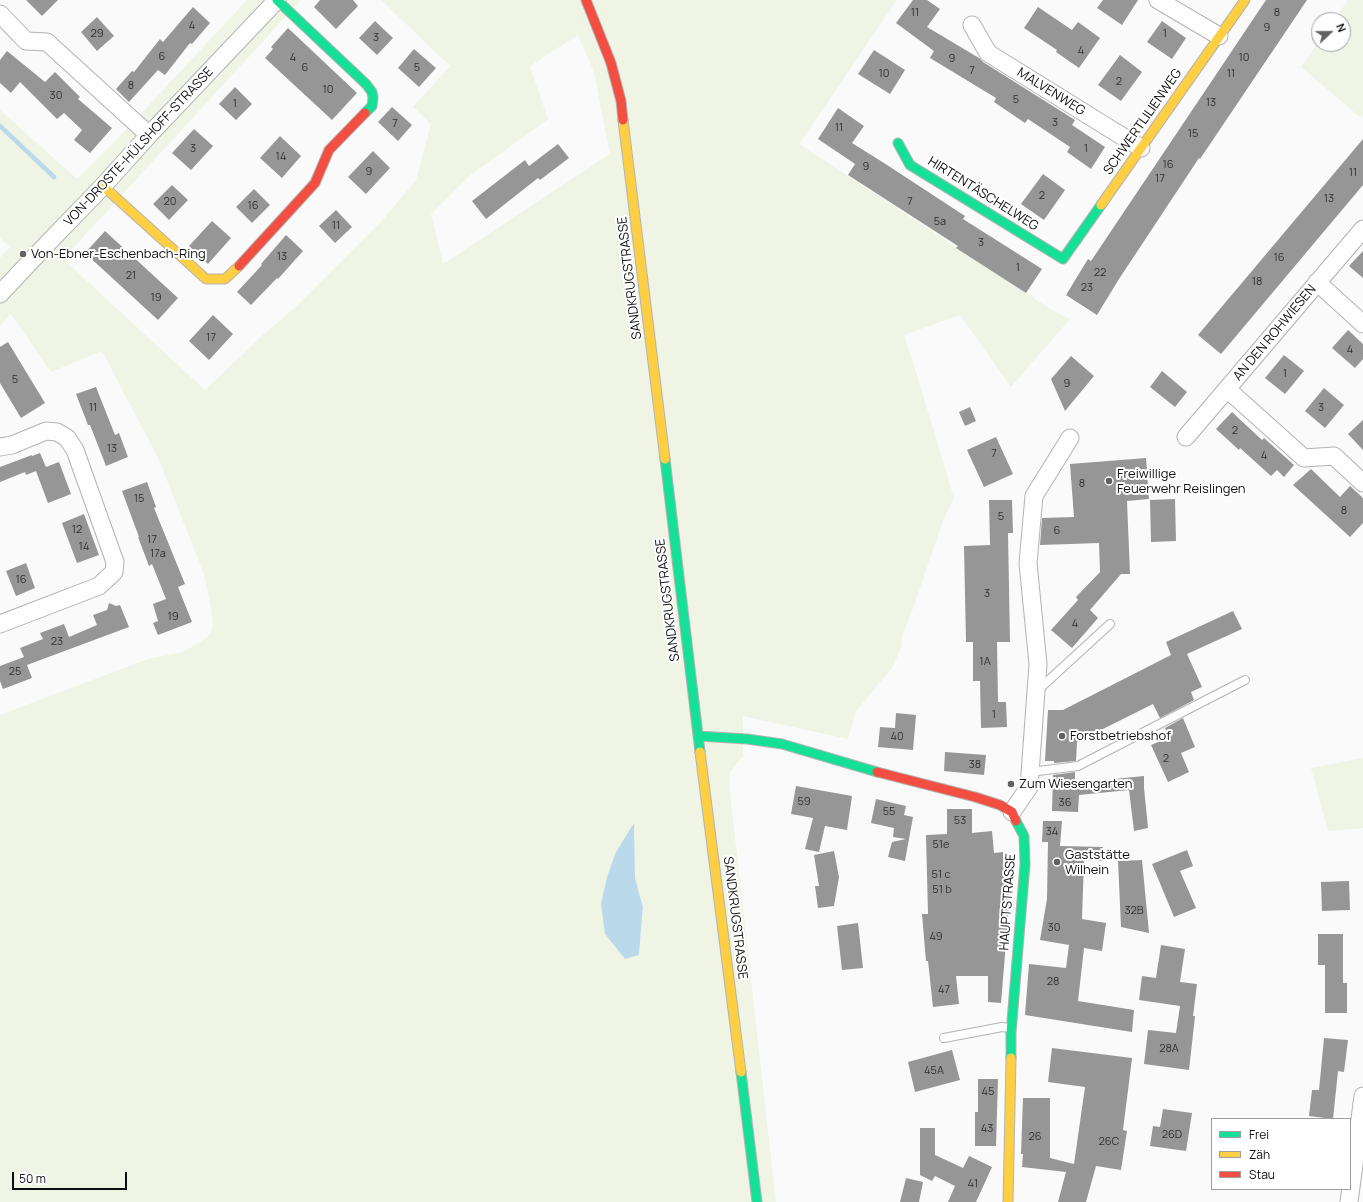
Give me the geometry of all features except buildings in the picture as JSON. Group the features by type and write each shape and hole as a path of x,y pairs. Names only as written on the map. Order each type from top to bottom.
{"street":[{"name":"VON-DROSTE-HÜLSHOFF-STRASSE","path":"0,294 277,0"},
{"path":"103,186 206,279 225,279 233,272 315,183 329,150 372,106 372,92 366,84 277,0"},
{"name":"SANDKRUGSTRASSE","path":"586,0 605,44 621,101 756,1202"},
{"path":"1158,0 1219,36"},
{"name":"SCHWERTLILIENWEG","path":"1063,259 1245,0"},
{"path":"0,14 26,41 47,42 149,135"},
{"name":"MALVENWEG","path":"972,25 988,53 1141,148"},
{"name":"HIRTENTÄSCHELWEG","path":"898,143 910,165 1063,259"},
{"name":"AN DEN ROHWIESEN","path":"1186,437 1363,229"},
{"path":"1317,282 1363,324"},
{"path":"1227,389 1304,458 1334,456 1363,484"},
{"path":"0,447 12,445 46,431 57,432 67,438 75,450 115,562 114,572 99,586 0,624"},
{"path":"698,736 747,739 782,744 872,771 974,797 1000,805 1012,812 1029,787 1038,664 1028,563 1034,496 1070,438"},
{"name":"HAUPTSTRASSE","path":"1008,1202 1011,1028 1025,864 1024,836 1012,812"},
{"path":"1351,1187 1363,1096"},
{"path":"1349,1202 1351,1190"}],"lane":[{"path":"1036,692 1110,624"},
{"path":"1030,772 1078,766 1245,680"},
{"path":"944,1038 1002,1027 1011,1028"}],"shaded area":[{"path":"247,0 301,0 63,259 205,390 265,333 298,305 380,223 416,180 431,124 413,107 450,66 381,0 897,0 799,144 1052,310 1070,319 1011,387 960,315 904,335 954,498 944,518 903,633 901,648 892,668 856,711 848,739 738,715 743,717 743,756 730,772 729,784 776,1202 0,1202 0,715 148,659 183,652 202,641 210,634 213,626 204,574 159,460 102,351 51,372 11,314 0,326 0,258 10,247 0,238 0,110 77,179 121,135","holes":["578,35 594,72 610,154 443,264 431,214 468,177 548,119 530,66","634,824 635,879 643,907 639,955 625,959"]},
{"path":"1348,0 1363,0 1363,115 1361,118 1301,67 1311,52 1351,52 1351,12 1340,12"},
{"path":"1363,758 1363,828 1328,831 1311,768"}],"water":[{"path":"634,823 635,878 643,907 639,955 625,959 605,934 601,904 607,877 616,852"}],"waterway":[{"path":"0,126 54,177"}],"traffic: fast":[{"path":"277,0 366,84 372,92 373,98 372,106 365,113"},
{"path":"898,143 910,165 1063,259 1101,205"},
{"path":"665,459 700,752"},
{"path":"698,736 747,739 782,744 877,772"},
{"path":"1011,1058 1011,1033 1025,864 1024,836 1016,821"},
{"path":"741,1072 757,1202"}],"traffic: slow":[{"path":"1101,205 1245,0"},
{"path":"623,120 665,459"},
{"path":"103,186 206,279 225,279 239,266"},
{"path":"700,752 741,1072"},
{"path":"1008,1202 1011,1058"}],"traffic: jam":[{"path":"586,0 611,63 621,101 623,120"},
{"path":"239,266 315,183 329,150 365,113"},
{"path":"877,772 975,797 1000,805 1012,812 1016,821"}],"place":[{"name":"Von-Ebner-Eschenbach-Ring","path":"23,254"},
{"name":"Freiwillige Feuerwehr Reislingen","path":"1109,481"},
{"name":"Forstbetriebshof","path":"1062,736"},
{"name":"Zum Wiesengarten","path":"1011,784"},
{"name":"Gaststätte Wilhein","path":"1057,862"}]}
